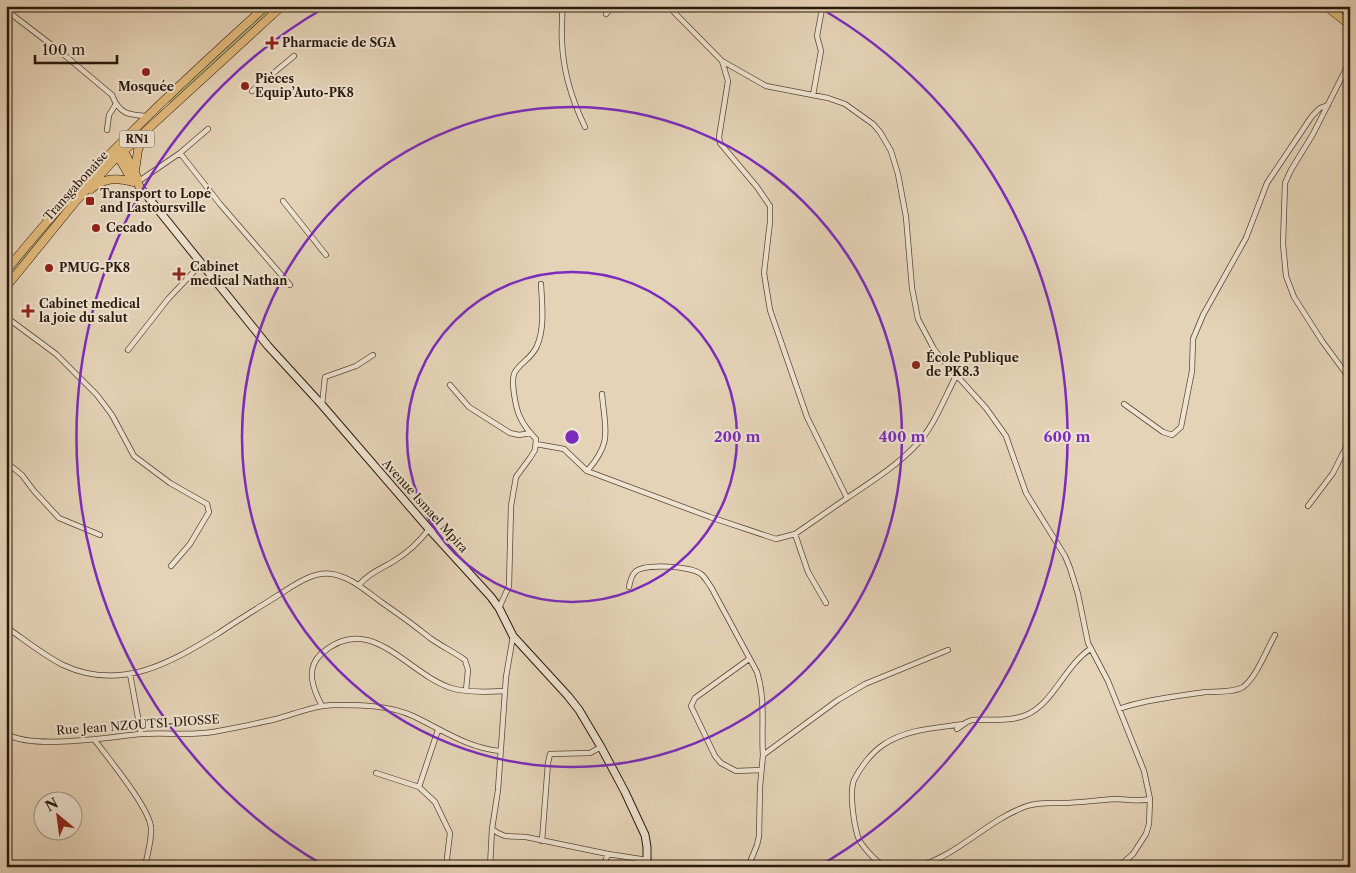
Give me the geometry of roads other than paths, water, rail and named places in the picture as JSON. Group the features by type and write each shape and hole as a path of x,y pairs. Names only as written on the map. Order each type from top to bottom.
{"highway":[{"name":"Transgabonaise","path":"6,287 118,152 120,143 266,6"},
{"name":"Transgabonaise","path":"6,271 62,203 118,152 146,131 282,6"},
{"path":"1326,6 1350,25"},
{"path":"1342,6 1350,13"},
{"path":"137,183 135,173 138,150 146,131"},
{"path":"118,152 135,173"},
{"path":"118,152 137,183"},
{"path":"76,201 96,185 106,180 116,179 137,183"}],"main road":[{"name":"Avenue Ismael Mpira","path":"137,183 268,346 491,597 499,608 513,636 579,710 625,792 645,835 647,864"}],"street":[{"path":"562,6 562,40 565,70 571,94 585,128"},
{"path":"606,14 613,6"},
{"path":"668,6 722,62 766,86 836,100 863,116 880,132 891,151 897,166 906,217 912,288 918,319 934,349 1000,426 1013,453 1026,493 1065,556 1078,594 1090,649 1108,681 1144,771 1150,799 1149,824 1146,834 1133,854 1116,867"},
{"path":"813,95 821,51 817,36 821,8 830,6"},
{"path":"880,6 919,6"},
{"path":"6,10 112,95 116,104 123,111 130,115 147,116"},
{"path":"252,90 294,56"},
{"path":"1350,61 1328,106 1285,183 1283,244 1286,276 1292,293 1322,341 1350,379"},
{"path":"722,62 728,81 719,138 720,143 757,187 770,206 764,273 770,310 807,417 847,498"},
{"path":"106,130 109,116 116,104"},
{"path":"1124,404 1163,432 1172,435 1181,427 1192,371 1193,339 1203,315 1246,238 1266,183 1312,116 1320,108 1328,106"},
{"path":"137,183 180,153 208,129"},
{"path":"180,153 220,204 290,285"},
{"path":"283,202 326,255"},
{"path":"128,350 168,300 201,264"},
{"path":"499,608 509,586 511,506 516,477 530,458 536,444 536,439 520,417 512,381 513,374 528,360 538,345 542,321 542,284"},
{"path":"6,317 56,354 97,394 112,415 134,456 170,483 207,504 209,512 199,530 172,566"},
{"path":"322,405 326,377 356,366 373,355"},
{"path":"536,444 564,449 587,471 776,539 795,534 875,479 918,443 926,432 956,376"},
{"path":"450,385 469,408 510,434 530,433"},
{"path":"587,471 603,452 606,442 602,394"},
{"path":"1308,506 1333,472 1350,440"},
{"path":"6,462 22,475 59,518 100,535"},
{"path":"359,586 366,577 404,554 429,529"},
{"path":"795,534 808,572 826,603"},
{"path":"630,587 631,578 635,571 646,566 687,569 702,574 757,672 764,701 764,755 761,770 759,836 748,867"},
{"path":"6,627 51,658 76,670 102,675 130,674 156,667 188,652 310,577 330,573 342,576 359,586 440,645 465,660 468,670 466,690"},
{"path":"1118,709 1207,692 1242,688 1261,662 1275,635"},
{"path":"490,867 492,829 498,790 504,691 513,636"},
{"path":"322,706 315,694 311,669 316,659 332,645 354,639 376,641 435,680 453,688 504,691"},
{"path":"957,730 972,720 1016,718 1034,711 1050,696 1072,664 1090,649"},
{"path":"764,755 838,700 865,684 948,650"},
{"path":"750,659 695,698 691,706 715,756 721,763 736,771 761,770"},
{"path":"130,674 141,734"},
{"name":"Rue Jean NZOUTSI-DIOSSE","path":"7,736 28,740 94,739 141,734 213,732 322,706 334,705 392,708 412,715 438,730 484,749 500,751"},
{"path":"898,867 883,865 867,851 858,839 852,801 853,782 864,763 882,746 899,736 917,731 964,724"},
{"path":"419,787 438,730"},
{"path":"94,739 137,798 149,820 152,828 145,867"},
{"path":"542,841 550,754 590,753 601,747"},
{"path":"376,773 419,787 435,802 450,832 446,867"},
{"path":"916,867 937,859 1000,818 1030,805 1042,802 1062,803 1150,799"},
{"path":"492,829 505,836 526,837 647,864"},
{"path":"603,867 608,854"}],"place":[{"name":"Pharmacie de SGA","path":"272,43"},
{"name":"Mosquée","path":"146,72"},
{"name":"Pièces Equip’Auto-PK8","path":"245,86"},
{"name":"Transport to Lopé and Lastoursville","path":"90,201"},
{"name":"Cecado","path":"96,228"},
{"name":"PMUG-PK8","path":"49,268"},
{"name":"Cabinet medical Nathan","path":"179,274"},
{"name":"Cabinet medical la joie du salut","path":"28,311"},
{"name":"École Publique de PK8.3","path":"916,365"}]}
